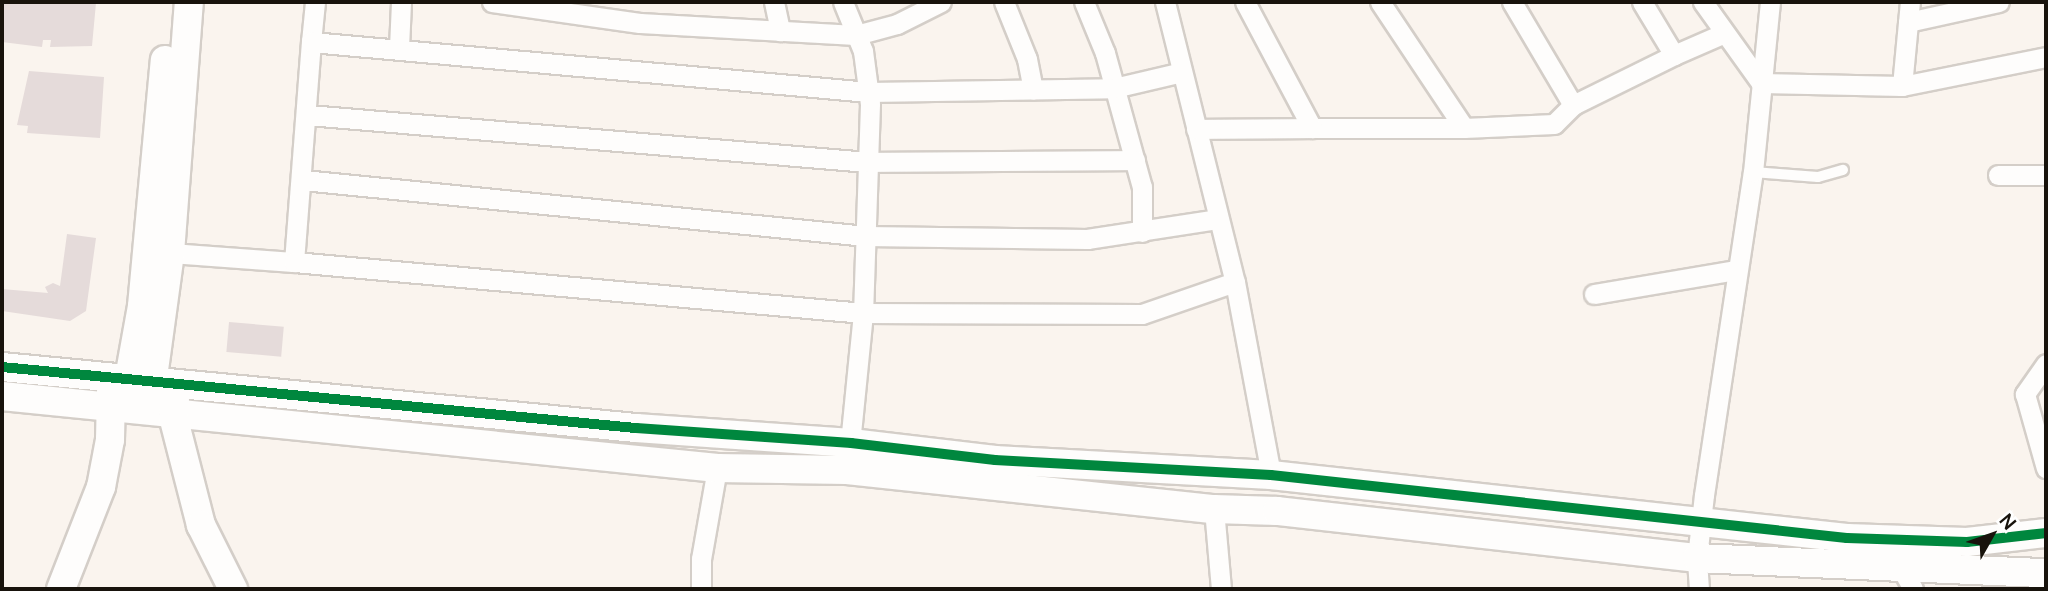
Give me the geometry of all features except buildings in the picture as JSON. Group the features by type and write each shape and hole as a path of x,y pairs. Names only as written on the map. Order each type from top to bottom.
{"street":[{"path":"170,2 142,306 139,412 233,589"},
{"path":"61,589 101,487 110,440 139,412 142,380 170,253 188,2"},
{"path":"294,262 303,180 315,2"},
{"path":"400,48 401,2"},
{"path":"492,2 640,23 856,35 897,24 942,2"},
{"path":"774,2 780,31"},
{"path":"843,2 856,35 869,92 863,313 849,456"},
{"path":"1004,2 1027,59 1033,89"},
{"path":"1084,2 1114,88 1142,187 1142,232"},
{"path":"1165,2 1235,282 1270,475"},
{"path":"1245,2 1311,128"},
{"path":"1380,2 1464,128"},
{"path":"1512,2 1573,104"},
{"path":"1642,2 1674,55"},
{"path":"1703,2 1722,34 1761,83"},
{"path":"1699,589 1697,558 1701,524 1736,270 1753,172 1770,2"},
{"path":"1902,86 1910,2"},
{"path":"1908,22 1999,2"},
{"path":"1196,129 1464,128 1555,124 1573,104 1722,34"},
{"path":"311,42 869,92 1114,88 1182,72"},
{"path":"1761,83 1902,86 2046,57"},
{"path":"308,115 868,162 1135,160"},
{"path":"1998,175 2046,175"},
{"path":"303,180 866,236 1087,239 1218,219"},
{"path":"170,253 863,313 1142,314 1235,282"},
{"path":"1594,294 1736,270"},
{"path":"2046,364 2025,394 2046,468"},
{"path":"2,368 636,428 1214,509 1277,511 1697,558 1907,579 2046,573"},
{"path":"2,396 139,412 717,468 849,456 995,460 1270,475 1475,494 1701,524 1847,538 1967,542 2046,533"},
{"path":"701,589 701,559 717,468"},
{"path":"1214,509 1221,589"}],"lane":[{"path":"1753,172 1818,177 1843,170"}],"cycle path":[{"path":"2,367 636,428 851,443 995,460 1271,475 1847,538 1967,542 2046,533"}]}
